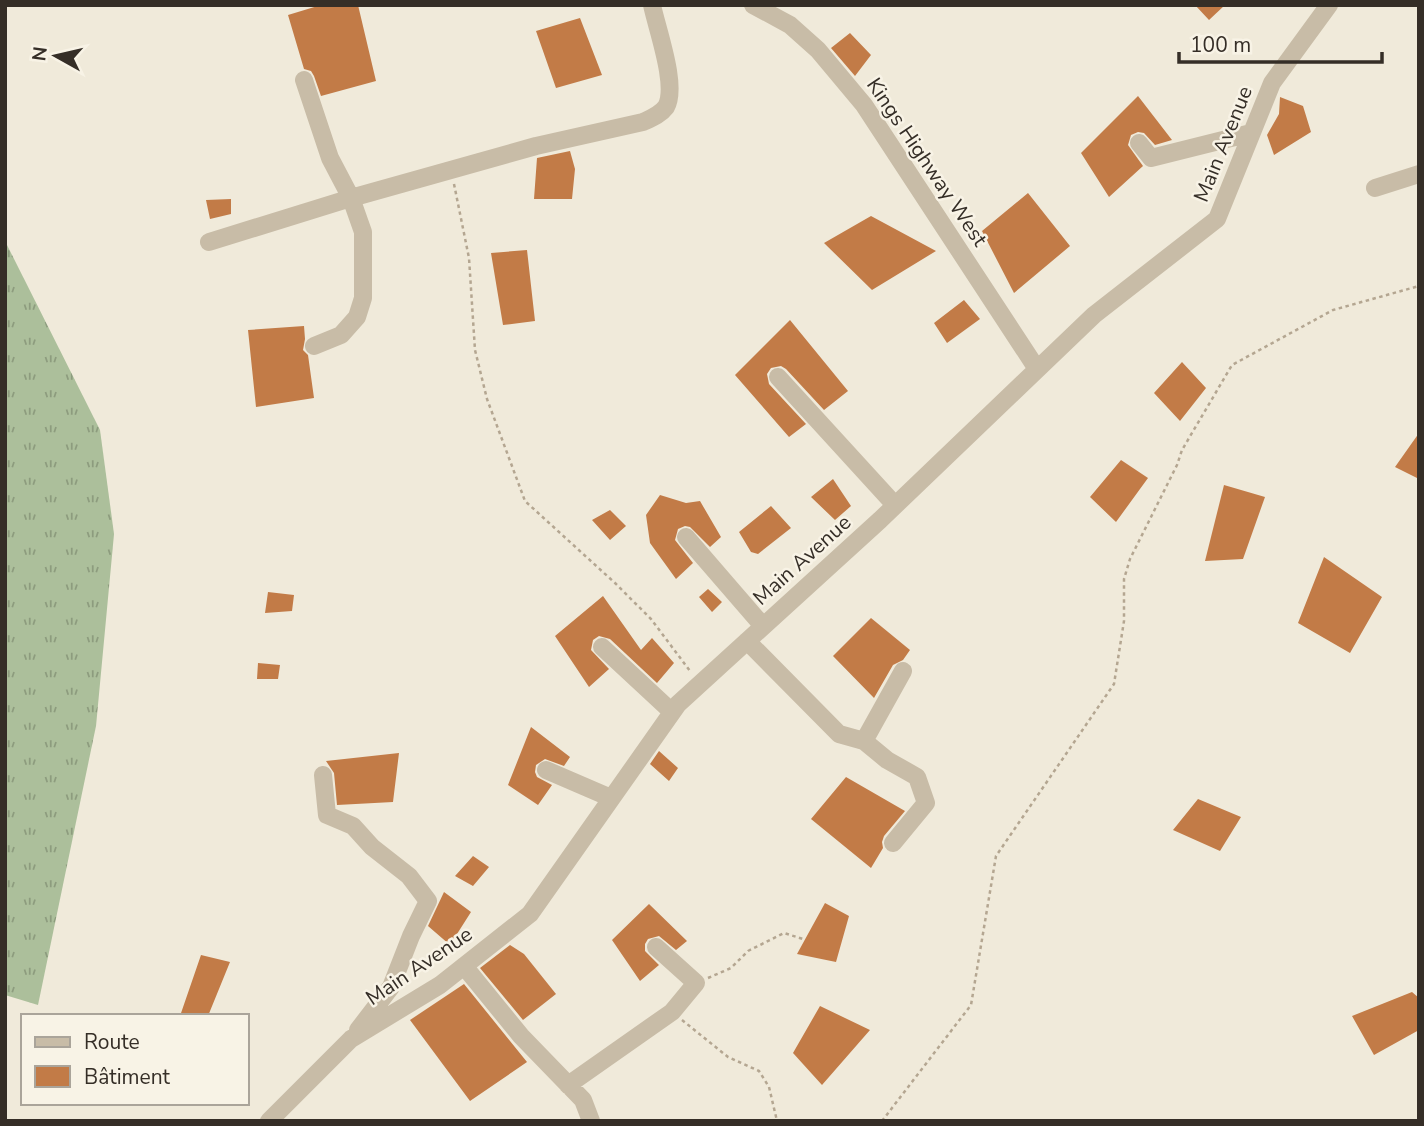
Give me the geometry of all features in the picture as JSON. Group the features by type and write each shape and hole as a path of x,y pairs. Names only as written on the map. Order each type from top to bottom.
{"street":[{"path":"209,242 351,198 536,146 643,122 657,116 666,107 670,88 652,5"},
{"name":"Kings Highway West","path":"753,5 790,24 818,50 864,105 1037,369"},
{"name":"Main Avenue","path":"269,1121 351,1039 440,985 530,914 672,712 699,684 895,505 1094,315 1217,219 1272,83 1329,5"},
{"path":"304,80 330,158 351,198 363,232 363,298 357,317 341,335 314,346"},
{"path":"1139,143 1151,158 1251,133"},
{"path":"1375,188 1419,174"},
{"path":"778,377 895,505"},
{"path":"687,537 763,626"},
{"path":"747,641 839,734 864,741 887,760 917,777 926,803 893,843"},
{"path":"602,647 672,712"},
{"path":"864,741 903,671"},
{"path":"546,770 611,798"},
{"path":"323,775 327,815 352,826 372,847 410,876 428,901 391,987 351,1039"},
{"path":"568,1085 672,1012 695,983 656,947"},
{"path":"464,966 521,1036 583,1100 591,1121"}],"path":[{"path":"452,171 469,258 475,350 487,399 525,501 651,619 699,684"},
{"path":"882,1121 971,1005 996,856 1114,684 1124,621 1124,579 1130,559 1182,450 1232,365 1333,310 1419,286"},
{"path":"695,983 731,968 748,951 784,933 803,939"},
{"path":"672,1012 728,1056 759,1071 769,1087 777,1121"}],"green space":[{"path":"5,241 100,430 114,534 96,726 38,1005 5,995"}],"building":[{"path":"321,5 358,5 376,81 321,96 311,71 304,69 288,15"},
{"path":"1195,5 1225,5 1209,20"},
{"path":"580,18 602,75 556,88 536,31"},
{"path":"850,33 871,55 855,76 831,48"},
{"path":"1138,96 1172,140 1155,145 1144,133 1131,135 1128,145 1143,166 1109,197 1081,153"},
{"path":"1280,97 1303,106 1311,132 1274,155 1267,135 1279,114"},
{"path":"570,151 575,169 572,199 534,199 537,158"},
{"path":"1028,193 1070,246 1014,293 982,231"},
{"path":"231,199 231,214 210,219 206,200"},
{"path":"871,216 936,251 872,290 824,243"},
{"path":"527,250 535,321 503,325 491,253"},
{"path":"964,300 980,319 947,343 934,323"},
{"path":"790,320 848,391 824,410 786,369 781,366 771,368 767,374 769,384 806,424 789,437 735,375"},
{"path":"304,326 303,350 308,355 314,398 256,407 248,330"},
{"path":"1182,362 1206,388 1180,421 1154,393"},
{"path":"1419,433 1419,479 1395,467"},
{"path":"1121,460 1148,478 1116,522 1090,497"},
{"path":"833,479 851,506 835,520 811,497"},
{"path":"1224,485 1265,497 1243,559 1205,561"},
{"path":"660,495 686,503 700,501 721,537 710,547 690,527 678,529 675,540 693,563 676,579 650,543 646,515"},
{"path":"771,506 791,528 758,554 751,552 739,532"},
{"path":"610,510 626,526 610,540 592,520"},
{"path":"1324,557 1382,597 1350,653 1298,623"},
{"path":"708,589 722,602 712,612 699,597"},
{"path":"268,592 294,595 292,611 265,613"},
{"path":"603,596 641,650 652,638 674,663 657,683 610,639 599,636 593,640 591,650 609,669 589,687 555,636"},
{"path":"871,618 910,650 903,660 893,665 874,698 833,656"},
{"path":"258,663 280,665 278,679 257,679"},
{"path":"531,727 570,757 564,766 545,759 536,765 537,777 552,785 538,805 508,785"},
{"path":"659,751 678,768 669,781 650,764"},
{"path":"399,753 393,802 337,805 334,773 326,761"},
{"path":"846,777 905,811 884,836 883,848 871,868 811,819"},
{"path":"1198,799 1241,817 1220,851 1173,830"},
{"path":"473,856 489,867 473,886 455,876"},
{"path":"444,892 471,912 450,945 428,926"},
{"path":"825,903 849,916 836,962 797,954"},
{"path":"649,904 687,941 676,950 659,936 648,939 645,951 659,965 640,981 612,940"},
{"path":"510,945 524,954 556,994 523,1020 480,968"},
{"path":"201,955 230,962 209,1014 181,1014"},
{"path":"464,984 527,1062 470,1101 410,1020"},
{"path":"1412,992 1419,998 1419,1030 1374,1055 1352,1016"},
{"path":"820,1006 870,1030 822,1085 793,1053"}]}
